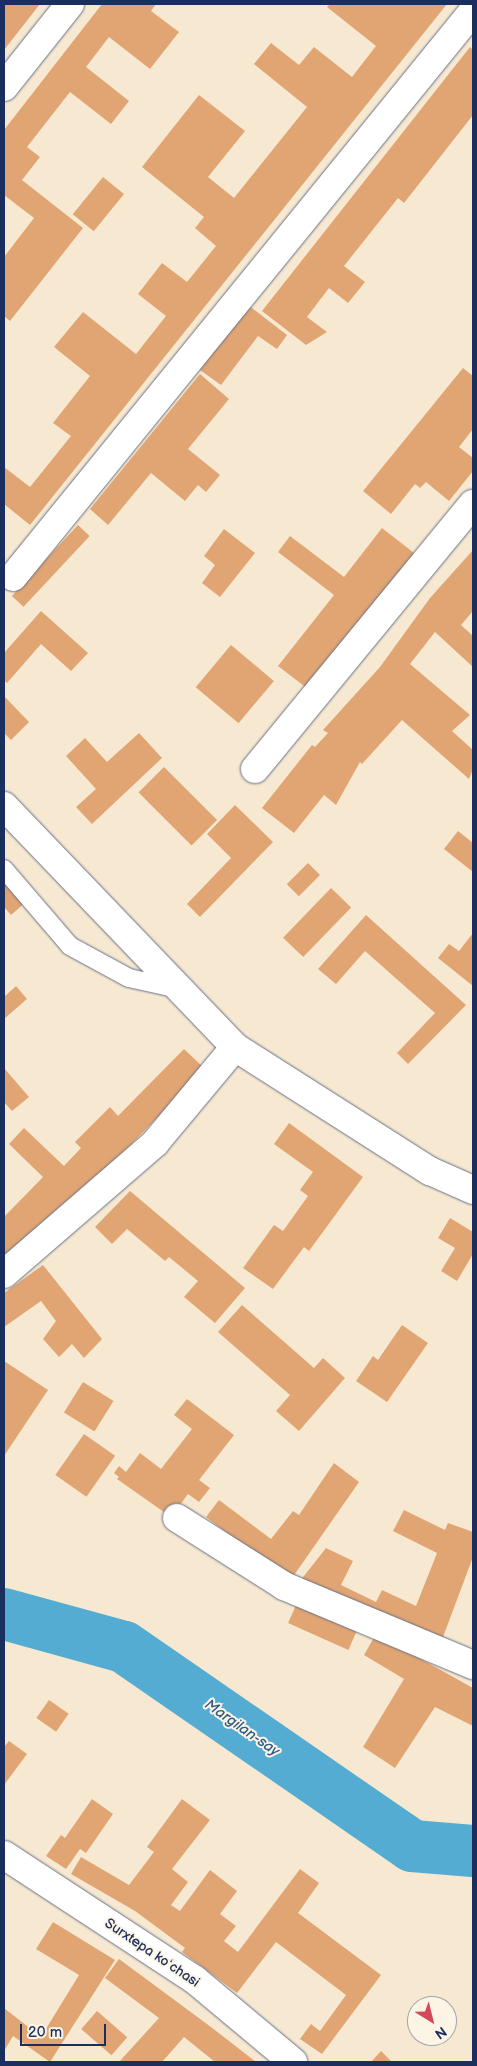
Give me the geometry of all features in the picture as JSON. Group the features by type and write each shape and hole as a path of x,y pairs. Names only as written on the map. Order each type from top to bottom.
{"street":[{"path":"4,87 70,4"},
{"path":"13,577 473,11"},
{"path":"255,770 473,504"},
{"path":"4,806 235,1047 430,1171 473,1190"},
{"path":"4,1274 155,1143 235,1047"},
{"path":"177,1518 284,1586 473,1665"},
{"name":"Surxtepa koʻchasi","path":"4,1854 195,1980 293,2062"}],"lane":[{"path":"4,869 70,946 129,978 180,989"}],"building":[{"path":"4,4 40,4 4,50"},
{"path":"102,4 156,4 151,11 179,32 150,69 109,37 86,67 129,101 111,124 70,92 27,147 40,157 22,180 83,228 10,321 4,316 4,257 34,218 4,195 4,130"},
{"path":"330,4 447,4 30,525 4,504 4,467 30,487 71,436 53,423 90,376 54,347 83,312 136,354 166,316 138,294 162,263 187,282 216,246 195,228 204,217 142,167 199,95 245,131 208,177 234,198 307,107 254,64 271,43 299,65 314,47 352,77 376,46 327,7"},
{"path":"470,47 473,50 473,115 404,203 398,198 344,266 365,282 348,303 329,288 307,317 327,332 306,345 262,311"},
{"path":"103,177 124,194 94,231 73,214"},
{"path":"248,305 287,335 277,349 258,336 221,385 200,370"},
{"path":"463,368 473,376 473,429 459,447 473,458 473,471 449,501 426,482 420,488 415,484 391,514 363,491"},
{"path":"200,374 229,399 188,449 220,475 206,492 198,485 185,501 151,473 108,525 90,509"},
{"path":"78,525 90,536 24,607 12,596"},
{"path":"382,528 414,553 308,689 278,666 334,595 278,552 290,536 344,577"},
{"path":"224,529 255,553 220,597 202,583 215,565 204,556"},
{"path":"473,550 473,611 461,625 473,636 473,667 435,632 410,664 470,715 452,731 473,750 473,769 469,779 402,720 362,764 360,762 336,805 324,795 294,833 262,808 312,745 315,747 328,733 323,730 380,667 430,598"},
{"path":"41,611 88,653 71,671 41,644 7,683 4,680 4,653"},
{"path":"231,645 274,681 239,723 196,687"},
{"path":"4,696 29,722 11,740 4,733"},
{"path":"139,733 162,758 92,824 76,807 96,789 66,756 85,738 107,762"},
{"path":"164,767 217,820 192,845 139,792"},
{"path":"235,805 273,842 200,917 187,904 231,858 207,834"},
{"path":"458,831 473,843 473,872 444,849"},
{"path":"308,863 320,875 299,896 287,884"},
{"path":"4,877 26,902 11,915 4,907"},
{"path":"331,888 351,907 303,957 283,938"},
{"path":"366,915 466,1005 408,1064 397,1053 435,1013 365,951 336,984 318,969"},
{"path":"473,933 473,986 438,958 449,944 459,951"},
{"path":"16,986 27,999 4,1019 4,997"},
{"path":"184,1049 205,1069 28,1249 4,1266 4,1217 43,1177 9,1144 24,1128 64,1166 81,1148 75,1142 110,1107 118,1116"},
{"path":"4,1068 29,1097 12,1111 4,1102"},
{"path":"289,1123 363,1177 309,1251 304,1247 273,1289 243,1268 274,1225 283,1231 308,1196 300,1190 313,1172 274,1144"},
{"path":"130,1191 245,1288 215,1323 184,1297 198,1281 169,1257 165,1261 127,1229 112,1244 95,1227"},
{"path":"450,1218 473,1232 473,1254 457,1281 441,1271 455,1248 438,1238"},
{"path":"43,1265 102,1339 84,1358 72,1344 59,1357 43,1339 56,1321 41,1301 4,1327 4,1293"},
{"path":"242,1305 314,1368 323,1358 345,1378 299,1431 276,1411 290,1395 218,1332"},
{"path":"402,1325 428,1343 387,1402 356,1381 373,1356 378,1360"},
{"path":"4,1361 48,1390 4,1456"},
{"path":"83,1382 114,1401 94,1432 64,1413"},
{"path":"187,1399 234,1435 199,1480 210,1488 199,1502 188,1494 171,1517 117,1479 119,1477 114,1473 119,1466 126,1472 140,1453 161,1469 192,1429 174,1415"},
{"path":"84,1434 115,1456 86,1497 55,1475"},
{"path":"334,1463 359,1482 290,1581 206,1517 219,1500 271,1539 293,1511 299,1515"},
{"path":"404,1510 445,1530 448,1523 473,1532 473,1557 440,1645 300,1581 326,1548 353,1561 341,1585 376,1602 382,1590 416,1606 437,1553 393,1531"},
{"path":"297,1603 357,1630 348,1650 288,1623"},
{"path":"376,1634 473,1688 473,1726 435,1707 395,1768 363,1747 404,1679 364,1655"},
{"path":"49,1700 69,1714 56,1732 36,1718"},
{"path":"9,1741 27,1754 4,1785 4,1747"},
{"path":"92,1799 113,1814 86,1853 80,1849 66,1869 46,1856 61,1835 65,1838"},
{"path":"182,1799 210,1820 172,1869 188,1882 171,1905 180,1911 210,1870 237,1891 220,1914 236,1926 224,1941 238,1952 300,1869 319,1883 298,1913 381,1975 322,2054 300,2039 311,2024 320,2031 346,1995 276,1942 237,1993 182,1952 185,1948 135,1911 71,1874 81,1857 129,1885 154,1852 147,1847"},
{"path":"53,1922 115,1960 50,2062 13,2036 4,2051 4,2008 41,2037 79,1975 36,1949"},
{"path":"119,1959 256,2062 215,2062 184,2037 162,2062 119,2062 159,2018 105,1978"},
{"path":"97,2011 127,2037 111,2055 81,2029"},
{"path":"381,2051 392,2062 371,2062"}],"waterway":[{"name":"Margilan-say","path":"4,1614 124,1647 412,1846 473,1851"}]}
